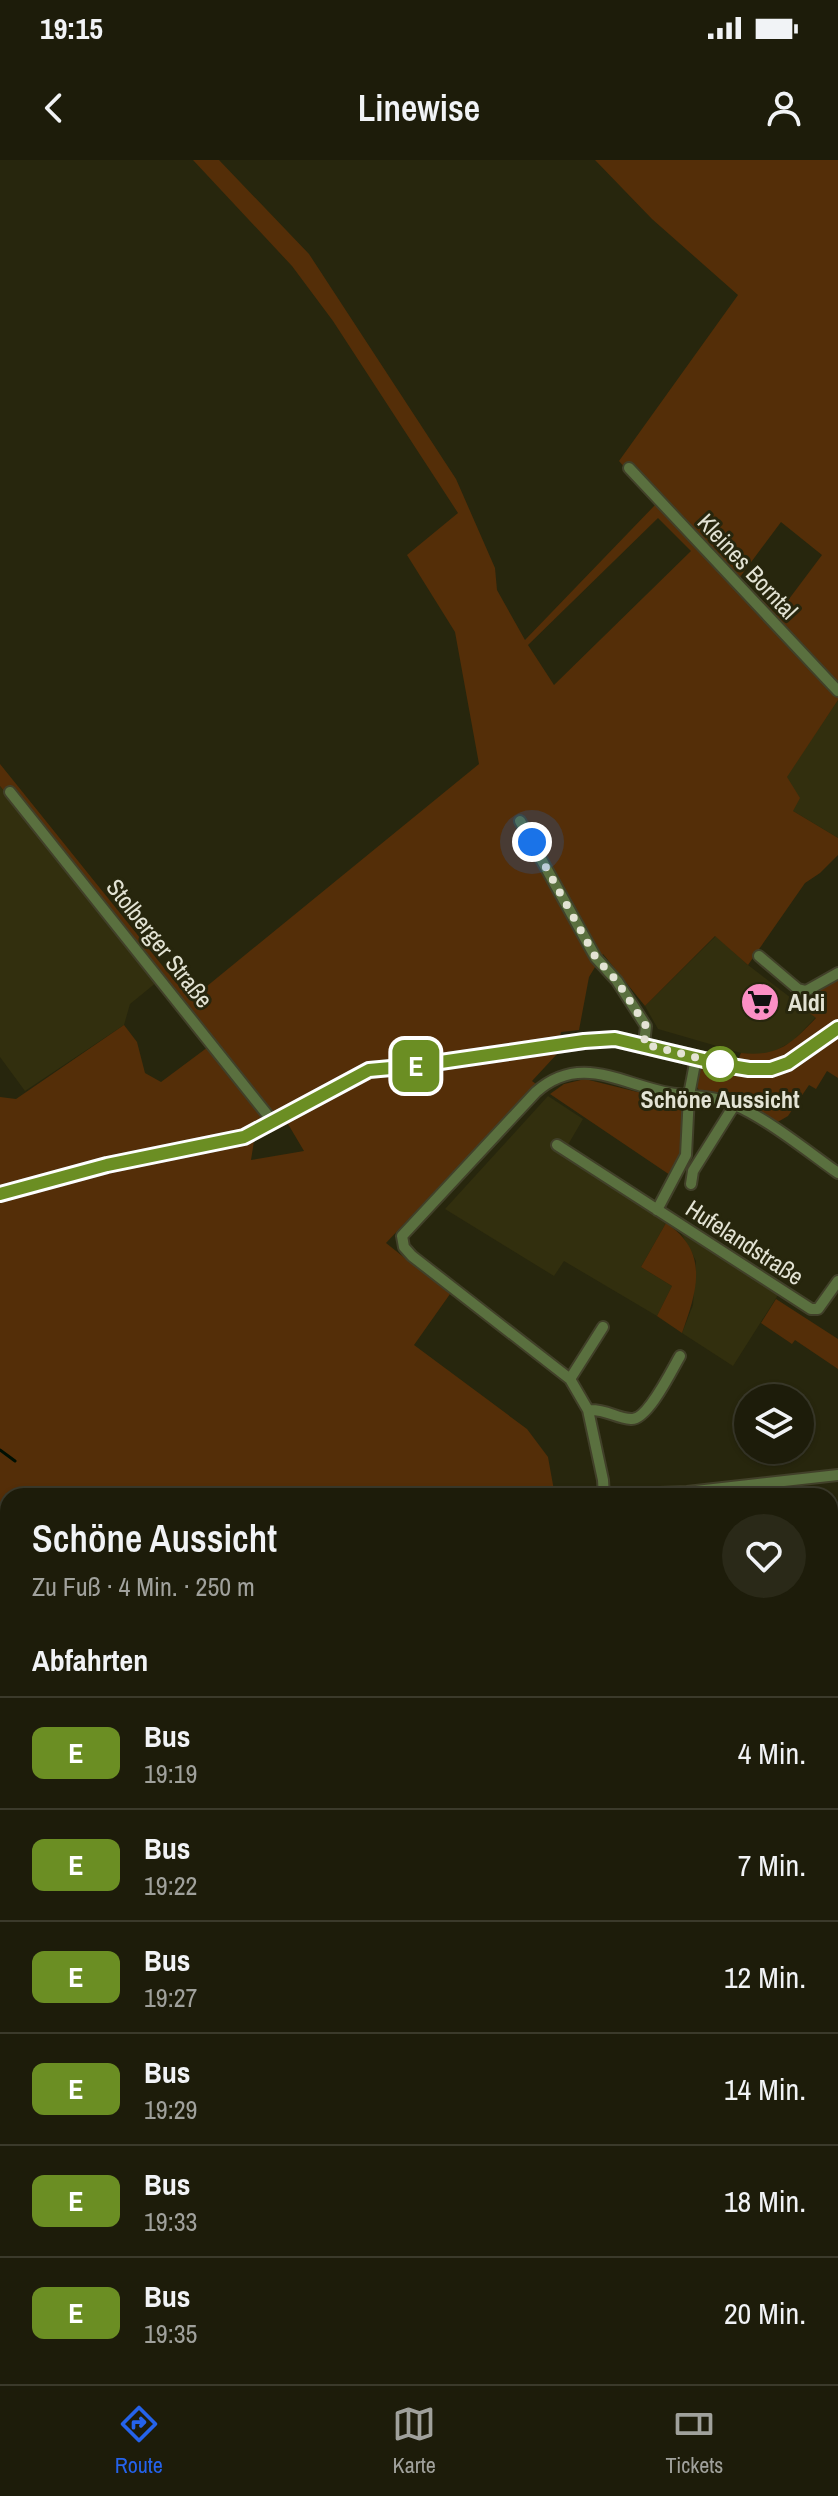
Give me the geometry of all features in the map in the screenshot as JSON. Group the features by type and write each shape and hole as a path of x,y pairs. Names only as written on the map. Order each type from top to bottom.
{"main road":[{"path":"0,1194 107,1165 244,1137 369,1070 615,1039 749,1069 771,1069 788,1063 838,1028"}],"street":[{"name":"Kleines Borntal","path":"629,468 838,691"},
{"name":"Stolberger Straße","path":"10,792 274,1123"},
{"path":"520,821 596,958 617,981 646,1026 644,1044"},
{"path":"759,956 798,989 806,991 838,973"},
{"name":"Hufelandstraße","path":"657,1210 686,1155 689,1095 696,1058"},
{"path":"604,1488 588,1410 570,1379 412,1256 404,1247 402,1236 536,1092 552,1080 579,1072 590,1072 668,1093 735,1104 838,1173"},
{"name":"Hufelandstraße","path":"691,1184 693,1171 735,1104"},
{"name":"Hufelandstraße","path":"557,1145 811,1309 823,1305 838,1281"},
{"path":"570,1379 603,1327"},
{"path":"588,1410 602,1409 631,1419 639,1418 680,1356"},
{"path":"743,1488 838,1475"}],"shaded area":[{"path":"193,160 219,160 309,254 456,479 495,568 497,590 525,640 656,504 619,461 738,295 652,219 595,160 838,160 838,700 787,777 800,798 793,811 838,838 838,855 805,883 748,965 715,936 645,1006 603,954 589,977 579,1030 561,1032 557,1054 532,1081 536,1084 386,1243 450,1294 414,1345 527,1429 548,1457 554,1488 0,1488 0,1097 16,1099 124,1025 137,1042 145,1073 161,1082 208,1047 0,786 0,764 190,1000 479,764 455,632 407,555 458,513 333,321 292,266","holes":["658,518 691,551 554,685 528,645","781,522 822,555 777,615 740,577","288,1124 304,1151 251,1160 254,1141"]},
{"path":"838,700 838,838 793,811 786,777"},
{"path":"0,786 157,982 130,1004 124,1025 25,1091 0,1057"},
{"path":"716,936 816,1017 793,1041 773,1052 758,1055 658,1029 645,1006"},
{"path":"838,975 838,1021 798,1052 771,1062 737,1062 741,1053 774,1051 799,1035 816,1018 793,1000 801,992"},
{"path":"838,1036 838,1078 827,1071 816,1089 809,1085 788,1116 776,1123 756,1111 758,1105 724,1090 719,1097 699,1090 694,1083 695,1074 707,1065 737,1072 809,1056"},
{"path":"585,1079 682,1103 684,1150 670,1175 550,1094 564,1084"},
{"path":"548,1096 583,1119 562,1155 666,1223 641,1267 672,1286 657,1316 564,1261 554,1276 445,1209"},
{"path":"666,1223 680,1234 694,1259 695,1287 682,1333 657,1316 672,1286 641,1267"},
{"path":"681,1233 778,1295 733,1366 682,1333 693,1305 696,1261"},
{"path":"776,1299 838,1339 838,1369 795,1340 792,1344 761,1323"}],"waterway":[{"path":"0,1450 15,1461"}],"bus line":[{"name":"E","path":"0,1194 107,1165 244,1137 369,1070 615,1039 725,1065 771,1069 788,1063 838,1028"}],"place":[{"name":"Aldi","path":"760,1002"},
{"name":"Schöne Aussicht","path":"720,1064"}],"route":[{"path":"532,842 596,958 617,981 646,1026 644,1044 725,1065 720,1064"}]}
